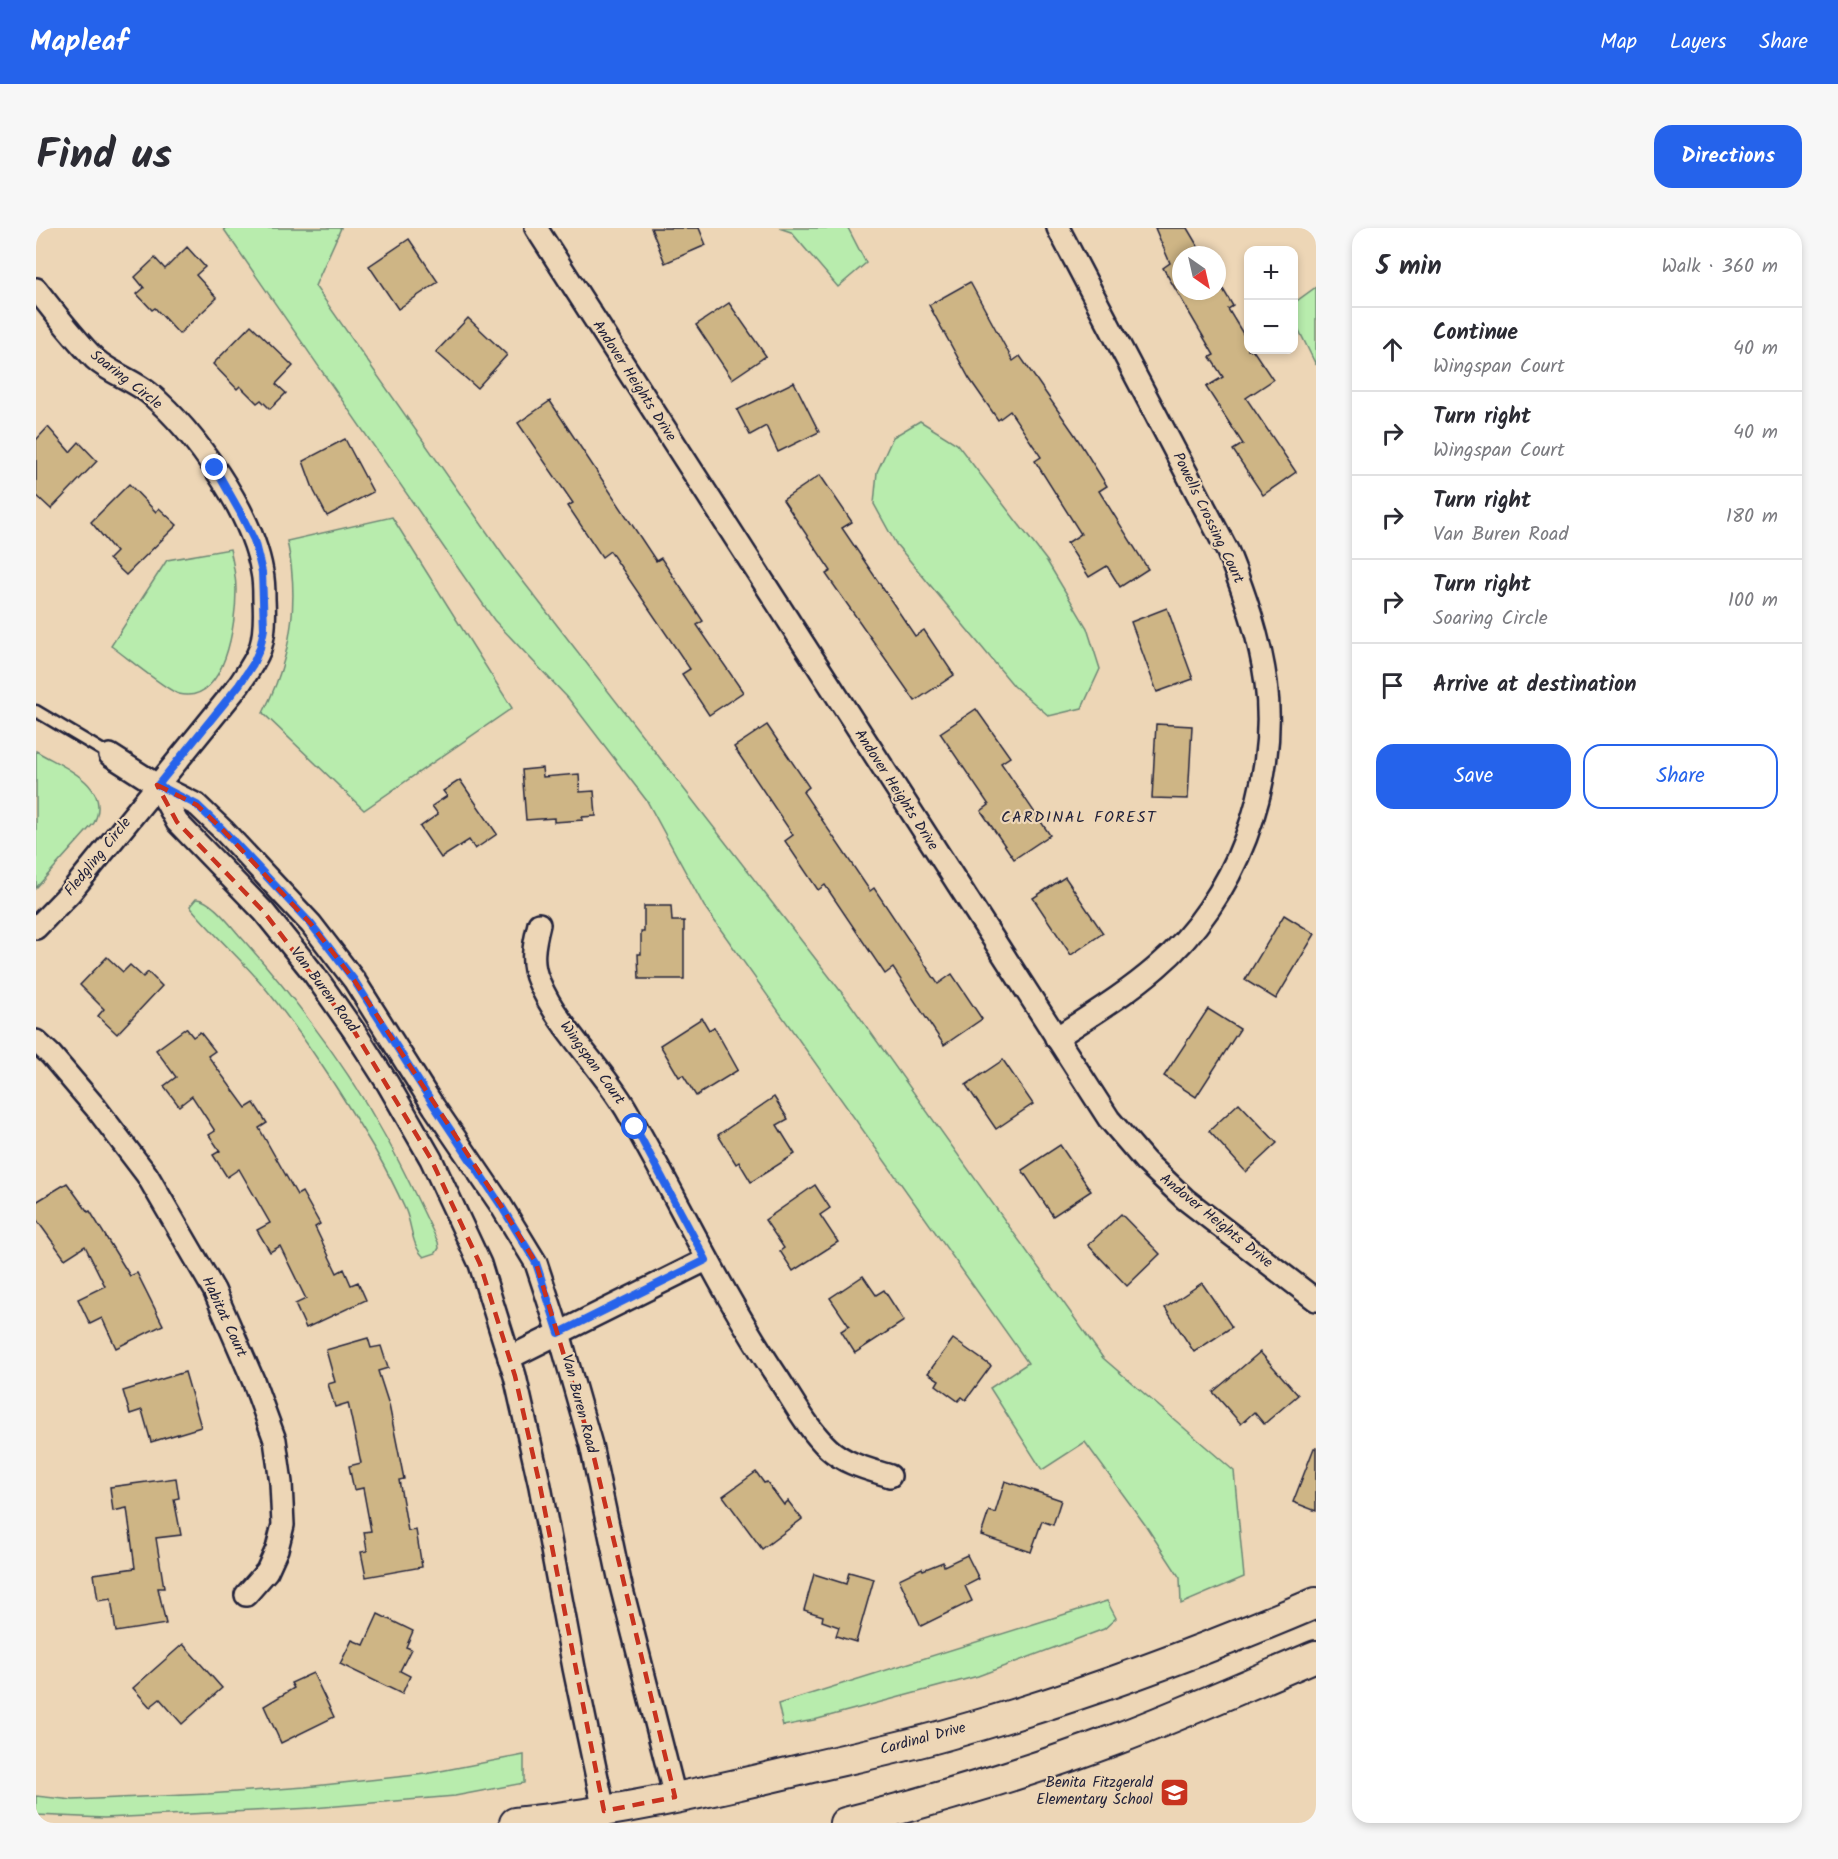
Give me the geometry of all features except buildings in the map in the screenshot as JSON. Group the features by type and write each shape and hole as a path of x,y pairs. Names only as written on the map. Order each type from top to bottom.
{"main road":[{"name":"Cardinal Drive","path":"516,1823 677,1810 744,1783 924,1740 1031,1709 1168,1661 1316,1603"},
{"path":"845,1823 905,1808 1037,1767 1116,1739 1316,1656"}],"street":[{"name":"Andover Heights Drive","path":"536,228 1109,1119 1145,1161 1185,1199 1316,1300"},
{"name":"Powells Crossing Court","path":"1056,1038 1124,993 1158,966 1183,941 1211,906 1233,868 1253,819 1262,782 1267,734 1267,686 1261,653 1245,596 1228,552 1058,228"},
{"name":"Soaring Circle","path":"36,289 68,330 97,361 148,393 187,431 215,468 240,512 254,540 262,572 264,629 260,648 253,664 239,685 158,785"},
{"name":"Van Buren Road","path":"110,755 158,785 197,805 311,924 354,980 536,1263 591,1445 623,1593 677,1810"},
{"name":"Van Buren Road","path":"158,785 177,822 264,912 314,974 354,1030 431,1159 480,1264 509,1358 540,1486 605,1817"},
{"name":"Fledgling Circle","path":"36,928 70,892 158,785"},
{"name":"Wingspan Court","path":"539,924 533,961 542,989 572,1036 624,1107 706,1260 762,1355 829,1449 849,1462 890,1476"},
{"name":"Habitat Court","path":"36,1041 51,1055 96,1108 147,1175 214,1290 253,1380 275,1440 281,1483 283,1525 278,1549 267,1571 246,1595"},
{"path":"509,1358 706,1260"}],"lane":[{"path":"36,711 110,755"}],"highlighted area":[{"path":"157,785 197,805 223,830 311,924 354,980 536,1263 591,1445 675,1797 604,1811 540,1486 515,1376 480,1264 431,1159 354,1031 264,912 177,822"}],"green space":[{"path":"223,228 341,228 315,286 505,558 849,1002 1103,1358 1234,1471 1244,1577 1181,1604 1180,1578 1146,1526 1085,1442 1042,1470 990,1388 1028,1363 704,906 647,801 568,698 494,620"},
{"path":"779,228 848,228 866,263 838,287 791,232"},
{"path":"1316,287 1316,365 1298,328 1298,300"},
{"path":"920,421 957,444 1047,561 1087,628 1100,669 1082,708 1049,716 1014,686 896,544 874,504 877,472 893,437"},
{"path":"392,517 512,708 364,810 263,713 273,693 286,651 293,608 291,563 287,541"},
{"path":"230,549 236,590 234,621 225,658 218,674 208,687 195,694 179,694 156,680 111,646 167,560"},
{"path":"36,751 82,778 97,798 98,809 94,823 36,888"},
{"path":"196,899 208,903 220,913 282,985 339,1061 373,1115 402,1168 438,1242 439,1248 436,1253 424,1257 420,1253 406,1211 395,1188 348,1107 307,1043 277,1003 253,973 192,909 190,906"},
{"path":"1107,1601 1116,1618 1104,1629 978,1676 814,1720 783,1726 778,1704"},
{"path":"524,1755 524,1783 455,1796 313,1808 104,1818 36,1815 36,1796 73,1800 305,1787 425,1774"}],"place":[{"name":"Benita Fitzgerald Elementary School","path":"1174,1792"}],"district":[{"name":"CARDINAL FOREST","path":"1079,817"}],"route":[{"path":"215,468 254,540 262,572 264,629 260,648 253,664 239,685 158,785 197,805 223,830 311,924 354,980 536,1263 559,1333 706,1260 635,1127"}]}
